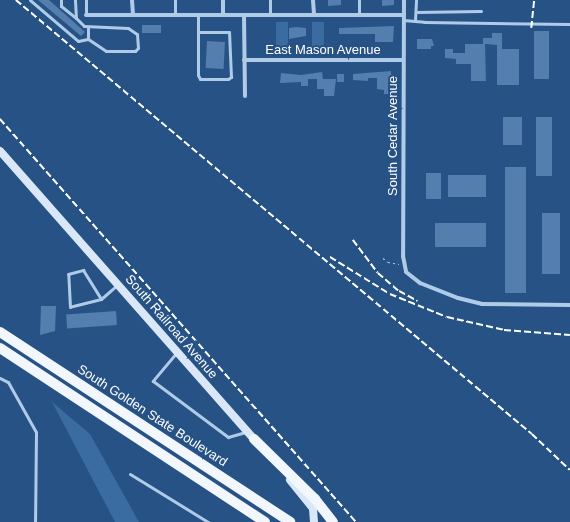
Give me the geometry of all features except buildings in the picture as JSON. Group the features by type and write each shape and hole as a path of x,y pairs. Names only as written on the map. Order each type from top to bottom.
{"main road":[{"name":"South Golden State Boulevard","path":"0,332 290,522"},
{"name":"South Golden State Boulevard","path":"0,348 265,522"},
{"path":"251,435 315,499 333,522"}],"street":[{"path":"132,0 132,15"},
{"path":"223,0 223,15"},
{"path":"314,0 314,15"},
{"name":"South Cedar Avenue","path":"404,0 402,60 404,264 406,272 420,283 458,298 482,304 570,305"},
{"path":"86,15 359,15 403,17"},
{"path":"244,15 245,96"},
{"name":"East Mason Avenue","path":"244,60 402,60"},
{"name":"South Railroad Avenue","path":"0,151 311,504 315,513 314,522"}],"lane":[{"path":"30,0 78,41 88,39 106,51 135,51 138,48 137,34 128,28 88,28 61,6 61,0"},
{"path":"75,0 76,18"},
{"path":"86,0 86,15"},
{"path":"175,0 175,15"},
{"path":"270,0 270,15"},
{"path":"359,0 359,15"},
{"path":"415,20 416,0"},
{"path":"416,12 481,12"},
{"path":"198,15 198,32 200,79 228,79 231,77 229,32 198,32"},
{"path":"403,17 424,22 570,24"},
{"path":"88,28 88,39"},
{"path":"101,299 83,270 68,274 70,306 101,299 118,284"},
{"path":"177,352 153,381 228,437 251,435"},
{"path":"0,377 8,382 36,432 35,522"},
{"path":"130,474 208,522"}],"path":[{"path":"383,258 388,262 404,264"}],"shaded area":[{"path":"276,22 288,22 288,53 276,53"},
{"path":"312,22 324,22 324,53 312,53"},
{"path":"52,402 90,434 139,522 115,522"}],"railway":[{"path":"16,0 532,434 570,470"},
{"path":"531,28 534,0"},
{"path":"0,119 356,522"},
{"path":"353,240 378,273 399,291 418,301"},
{"path":"330,257 390,294 447,317 504,330 570,335"}]}
